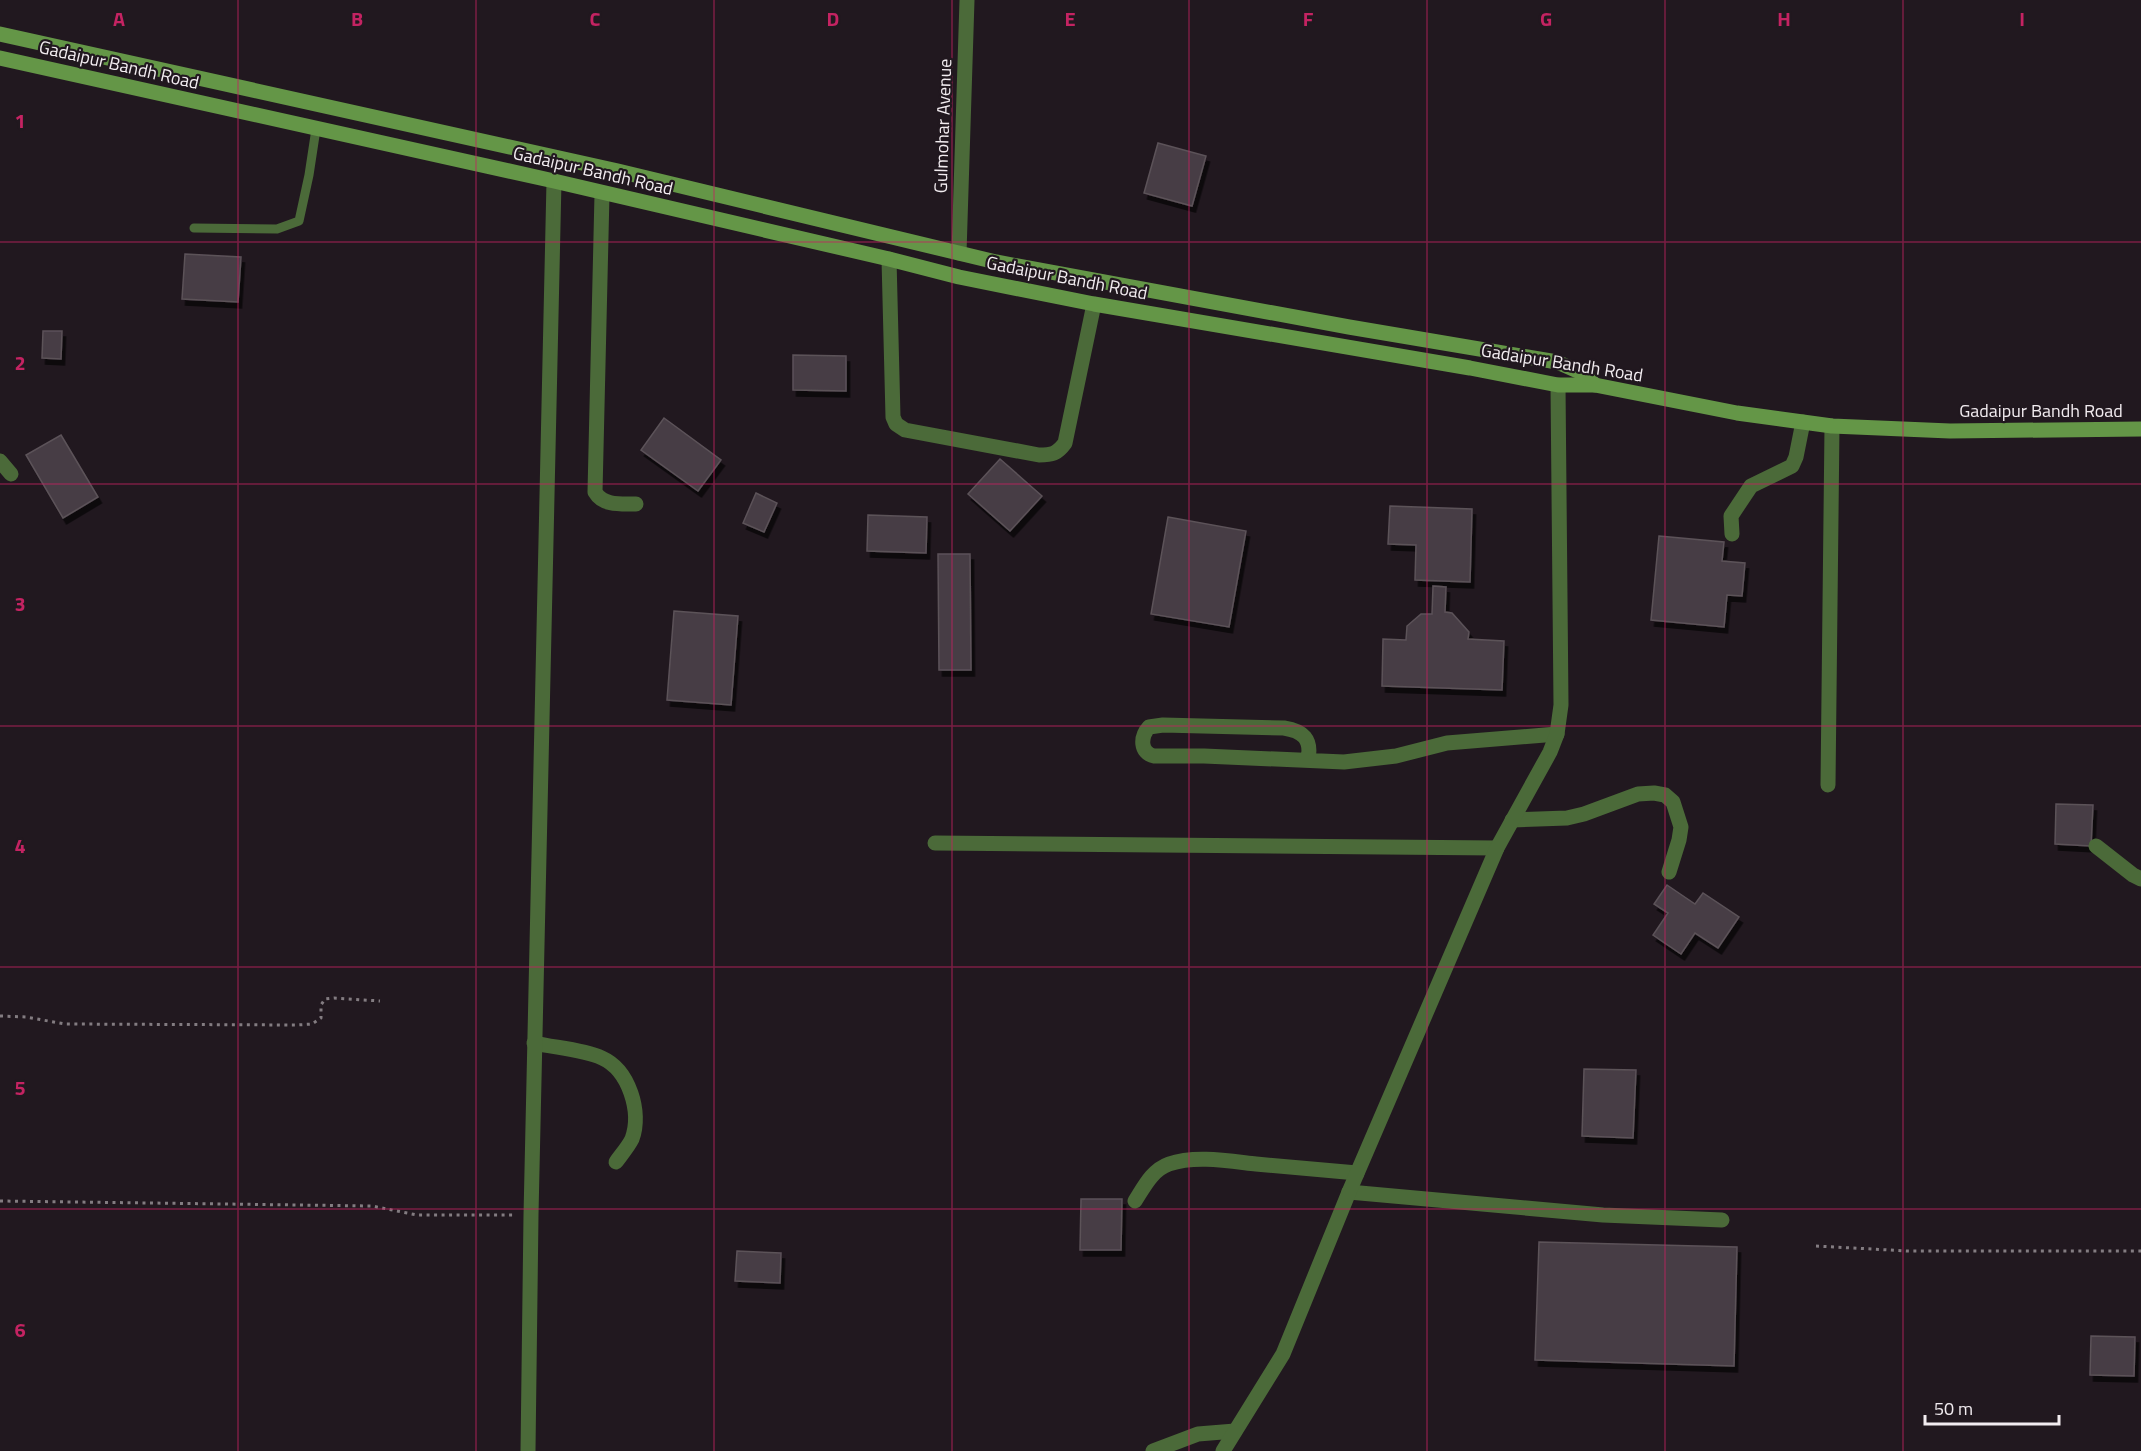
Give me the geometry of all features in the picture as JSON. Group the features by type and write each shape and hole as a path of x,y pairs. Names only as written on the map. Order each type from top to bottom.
{"street":[{"name":"Gulmohar Avenue","path":"959,253 967,0"},
{"path":"0,34 618,171 959,253 1108,283 1557,362 1582,373 1595,386"},
{"name":"Gadaipur Bandh Road","path":"0,58 554,181 959,277 1094,304 1459,366 1558,386 1595,386 1737,413 1832,426 1950,431 2141,429"},
{"path":"528,1451 534,1043 554,181"},
{"path":"602,194 595,492 603,500 609,502 636,504"},
{"path":"889,259 893,417 897,424 905,430 1039,455 1052,455 1059,451 1065,443 1094,304"},
{"path":"1223,1451 1283,1354 1357,1173 1497,848 1550,752 1557,734 1561,705 1558,386"},
{"path":"1732,534 1731,516 1751,486 1792,466 1803,422"},
{"path":"1828,785 1832,426"},
{"path":"0,461 11,474"},
{"path":"1308,759 1309,742 1293,729 1163,725 1149,727 1143,734 1145,752 1154,756 1308,759 1344,762 1396,756 1447,743 1557,734"},
{"path":"1512,820 1566,818 1584,814 1638,794 1665,795 1673,802 1681,827 1669,872"},
{"path":"935,843 1497,848"},
{"path":"2096,846 2141,879"},
{"path":"534,1043 594,1056 612,1065 621,1075 633,1102 634,1122 632,1139 616,1162"},
{"path":"1135,1200 1157,1171 1173,1163 1200,1160 1224,1161 1357,1173"},
{"path":"1349,1192 1603,1215 1722,1220"},
{"path":"1154,1451 1198,1434 1235,1431"}],"lane":[{"path":"194,228 277,229 299,221 316,129"}],"path":[{"path":"0,1016 26,1017 65,1024 297,1025 312,1024 321,1018 321,1005 325,999 380,1001"},
{"path":"0,1201 372,1206 417,1215 531,1215"},
{"path":"1816,1246 1908,1251 2141,1251"}],"building":[{"path":"1158,143 1206,156 1192,206 1144,193"},
{"path":"185,254 241,257 238,302 182,299"},
{"path":"43,331 62,331 61,359 42,358"},
{"path":"793,355 846,356 846,391 793,390"},
{"path":"664,418 721,460 698,491 641,450"},
{"path":"61,435 98,497 63,518 26,455"},
{"path":"1000,459 1042,496 1010,531 968,494"},
{"path":"756,493 777,503 764,532 743,523"},
{"path":"1390,506 1472,509 1470,582 1415,580 1416,545 1388,544"},
{"path":"868,515 927,517 926,553 867,551"},
{"path":"1168,517 1246,531 1229,627 1151,614"},
{"path":"1659,536 1724,542 1722,561 1745,563 1742,596 1727,595 1724,627 1651,620"},
{"path":"938,554 970,554 971,670 939,670"},
{"path":"1433,586 1446,587 1445,612 1452,613 1469,632 1468,639 1504,641 1502,690 1382,686 1383,639 1406,640 1407,626 1421,614 1432,614"},
{"path":"674,611 738,616 731,705 667,700"},
{"path":"2056,804 2093,805 2091,846 2055,844"},
{"path":"1667,885 1695,904 1703,893 1739,917 1718,948 1695,933 1681,954 1653,935 1668,913 1654,904"},
{"path":"1584,1069 1636,1070 1633,1138 1582,1136"},
{"path":"1081,1199 1122,1199 1121,1250 1080,1250"},
{"path":"1539,1242 1737,1247 1734,1366 1535,1360"},
{"path":"737,1251 781,1253 780,1283 735,1281"},
{"path":"2091,1336 2135,1337 2134,1376 2090,1375"}]}
